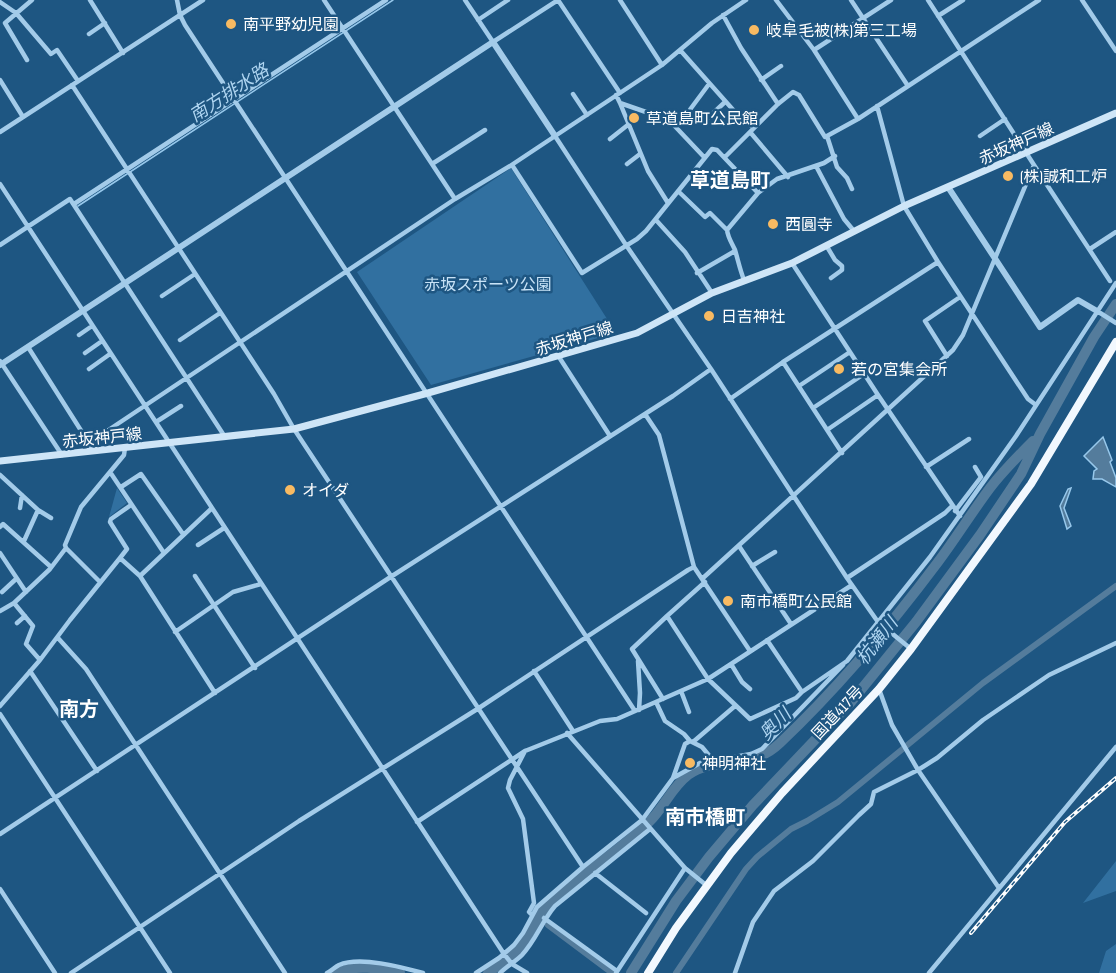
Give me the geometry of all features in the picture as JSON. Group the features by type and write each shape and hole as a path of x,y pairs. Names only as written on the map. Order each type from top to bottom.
{"highway":[{"name":"国道417号","path":"648,973 705,884 782,793 879,689 1031,484 1116,342"}],"main road":[{"name":"赤坂神戸線","path":"1,459 62,455 294,429 559,357 637,333 712,293 792,263 904,206 1116,113"}],"street":[{"path":"27,60 5,23 32,0"},
{"path":"90,0 123,53"},
{"path":"177,0 180,15 238,106 637,711"},
{"path":"0,132 203,0"},
{"path":"324,0 455,200"},
{"path":"74,204 386,0"},
{"path":"465,0 847,578 880,624 909,647"},
{"path":"478,20 508,0"},
{"path":"62,455 1,363 558,0 618,94 640,154 668,202"},
{"path":"620,0 662,65"},
{"path":"89,442 662,65 723,15 746,0"},
{"path":"776,0 814,50 858,119"},
{"path":"851,0 908,86"},
{"path":"814,50 891,0"},
{"path":"673,778 688,768 712,759 751,754 762,749 880,624 960,516 1036,405 1097,311 1113,282 1034,165 928,0"},
{"path":"938,16 963,0"},
{"path":"827,136 858,119 1039,0"},
{"path":"1082,0 1116,51"},
{"path":"0,2 16,13 51,54 57,50 78,81"},
{"path":"723,15 761,80 778,104"},
{"path":"89,34 105,22"},
{"path":"680,50 752,130 788,177"},
{"path":"761,80 781,66"},
{"path":"0,80 22,117"},
{"path":"686,115 709,84"},
{"path":"72,85 294,429 584,867"},
{"path":"725,157 793,92 799,95 825,137 827,136 837,167 847,178 852,189"},
{"path":"573,94 587,115"},
{"path":"620,102 669,120 704,157"},
{"path":"708,118 725,102"},
{"path":"877,106 904,206 971,314 1028,399 1036,405"},
{"path":"980,136 1005,119"},
{"path":"610,139 629,124"},
{"path":"432,164 485,130"},
{"path":"512,165 582,273 637,239 656,220 668,202 712,150 717,150 725,157 758,193"},
{"path":"627,164 640,154"},
{"path":"727,230 758,193 777,179 816,166 835,156"},
{"path":"663,699 632,649 739,546 953,350 963,334 1034,165"},
{"path":"816,166 844,219 854,231"},
{"path":"0,184 504,955 512,964 527,973"},
{"path":"948,187 1040,327 1078,300 1116,323"},
{"path":"678,191 705,217 710,213 727,230 744,280"},
{"path":"0,245 70,200 225,437"},
{"path":"656,220 684,252 712,293"},
{"path":"1090,249 1116,232"},
{"path":"826,245 835,260 842,266 842,270 831,278"},
{"path":"697,273 735,251"},
{"path":"730,399 938,262"},
{"path":"792,263 960,516"},
{"path":"162,296 195,274"},
{"path":"947,356 925,321 960,297"},
{"path":"180,340 220,313"},
{"path":"79,335 92,326"},
{"path":"85,352 102,341"},
{"path":"28,347 94,451"},
{"path":"799,386 850,352"},
{"path":"88,369 110,354"},
{"path":"559,357 610,436"},
{"path":"783,362 842,453"},
{"path":"0,834 711,369"},
{"path":"813,408 864,374"},
{"path":"827,430 878,395"},
{"path":"156,422 181,406"},
{"path":"645,414 659,435 694,567 750,651"},
{"path":"926,467 969,438"},
{"path":"0,611 14,603 26,592 66,548 81,507 124,455 124,448"},
{"path":"847,578 954,508 981,477 975,467"},
{"path":"110,472 164,553"},
{"path":"120,488 141,474 183,534"},
{"path":"0,475 38,510 51,518"},
{"path":"20,508 22,495"},
{"path":"0,706 2,700 58,638 127,549 110,522 131,505"},
{"path":"140,576 212,508"},
{"path":"24,540 38,510"},
{"path":"0,527 3,524 24,540 51,567"},
{"path":"198,545 224,528"},
{"path":"739,546 791,624"},
{"path":"66,548 100,582"},
{"path":"752,566 775,552"},
{"path":"0,553 26,592"},
{"path":"120,558 140,576 215,693"},
{"path":"71,973 299,821 479,708 694,567"},
{"path":"195,576 255,668"},
{"path":"2,592 16,579"},
{"path":"175,633 233,591 261,584"},
{"path":"417,822 525,751 600,721 617,719 708,679 852,585"},
{"path":"14,603 33,626 26,644 40,660"},
{"path":"16,623 25,616"},
{"path":"668,616 708,679 750,719 796,698 847,661"},
{"path":"58,638 86,669 285,973"},
{"path":"767,640 802,692"},
{"path":"735,973 753,922 774,891 813,861 860,815 871,804 874,792 937,758 983,720 1049,675 1116,643"},
{"path":"637,711 640,693 638,658"},
{"path":"731,664 742,682 750,689"},
{"path":"30,671 97,771"},
{"path":"534,671 573,731"},
{"path":"879,689 892,725 918,770 999,888"},
{"path":"681,691 689,712"},
{"path":"656,702 665,721 702,747 712,759"},
{"path":"476,973 504,955 523,933 537,907 643,820 673,778 685,744 692,742 735,706"},
{"path":"0,714 170,973"},
{"path":"567,733 686,869 705,884"},
{"path":"929,973 1116,747"},
{"path":"525,751 508,788 524,819 534,903 529,912 532,915"},
{"path":"500,973 512,964 534,939 544,918 555,906 651,829"},
{"path":"544,918 617,972 686,869"},
{"path":"595,873 646,913"},
{"path":"0,889 55,973"},
{"path":"327,973 340,964 358,962 397,966 423,973"}],"green space":[{"name":"赤坂スポーツ公園","path":"511,168 616,333 431,385 357,272"},
{"path":"117,488 127,503 109,517"},
{"path":"1116,861 1116,891 1083,903"},
{"path":"1116,944 1116,973 1099,973 1106,951"}],"shaded area":[{"path":"1103,437 1112,460 1110,462 1116,478 1116,487 1102,479 1093,479 1094,471 1097,469 1084,456"},
{"path":"1071,488 1064,508 1071,526 1067,529 1060,506 1068,489"}],"waterway":[{"name":"南方排水路","path":"78,206 393,0"},
{"name":"杭瀬川","path":"631,973 676,901 709,857 753,805 851,702 916,622 980,535 1021,474 1040,434 1094,337 1116,304"},
{"name":"奥川","path":"488,973 519,950 543,910 555,897 639,831 688,775 710,766 757,757 769,752 780,743 843,678 882,633 938,562 990,488 1033,441"},
{"path":"676,973 746,869 757,857 791,829 838,802 983,683 1116,586"},
{"path":"548,925 612,973"},
{"name":"奥川","path":"336,973 351,968 375,968 400,973"}],"railway":[{"path":"971,933 1065,822 1116,778"}],"place":[{"name":"南平野幼児園","path":"231,24"},
{"name":"岐阜毛被(株)第三工場","path":"754,30"},
{"name":"草道島町公民館","path":"634,118"},
{"name":"(株)誠和工炉","path":"1008,176"},
{"name":"西圓寺","path":"773,224"},
{"name":"日吉神社","path":"709,316"},
{"name":"若の宮集会所","path":"839,369"},
{"name":"オイダ","path":"290,490"},
{"name":"南市橋町公民館","path":"728,601"},
{"name":"神明神社","path":"690,763"}],"district":[{"name":"草道島町","path":"730,180"},
{"name":"南方","path":"79,709"},
{"name":"南市橋町","path":"705,817"}]}
